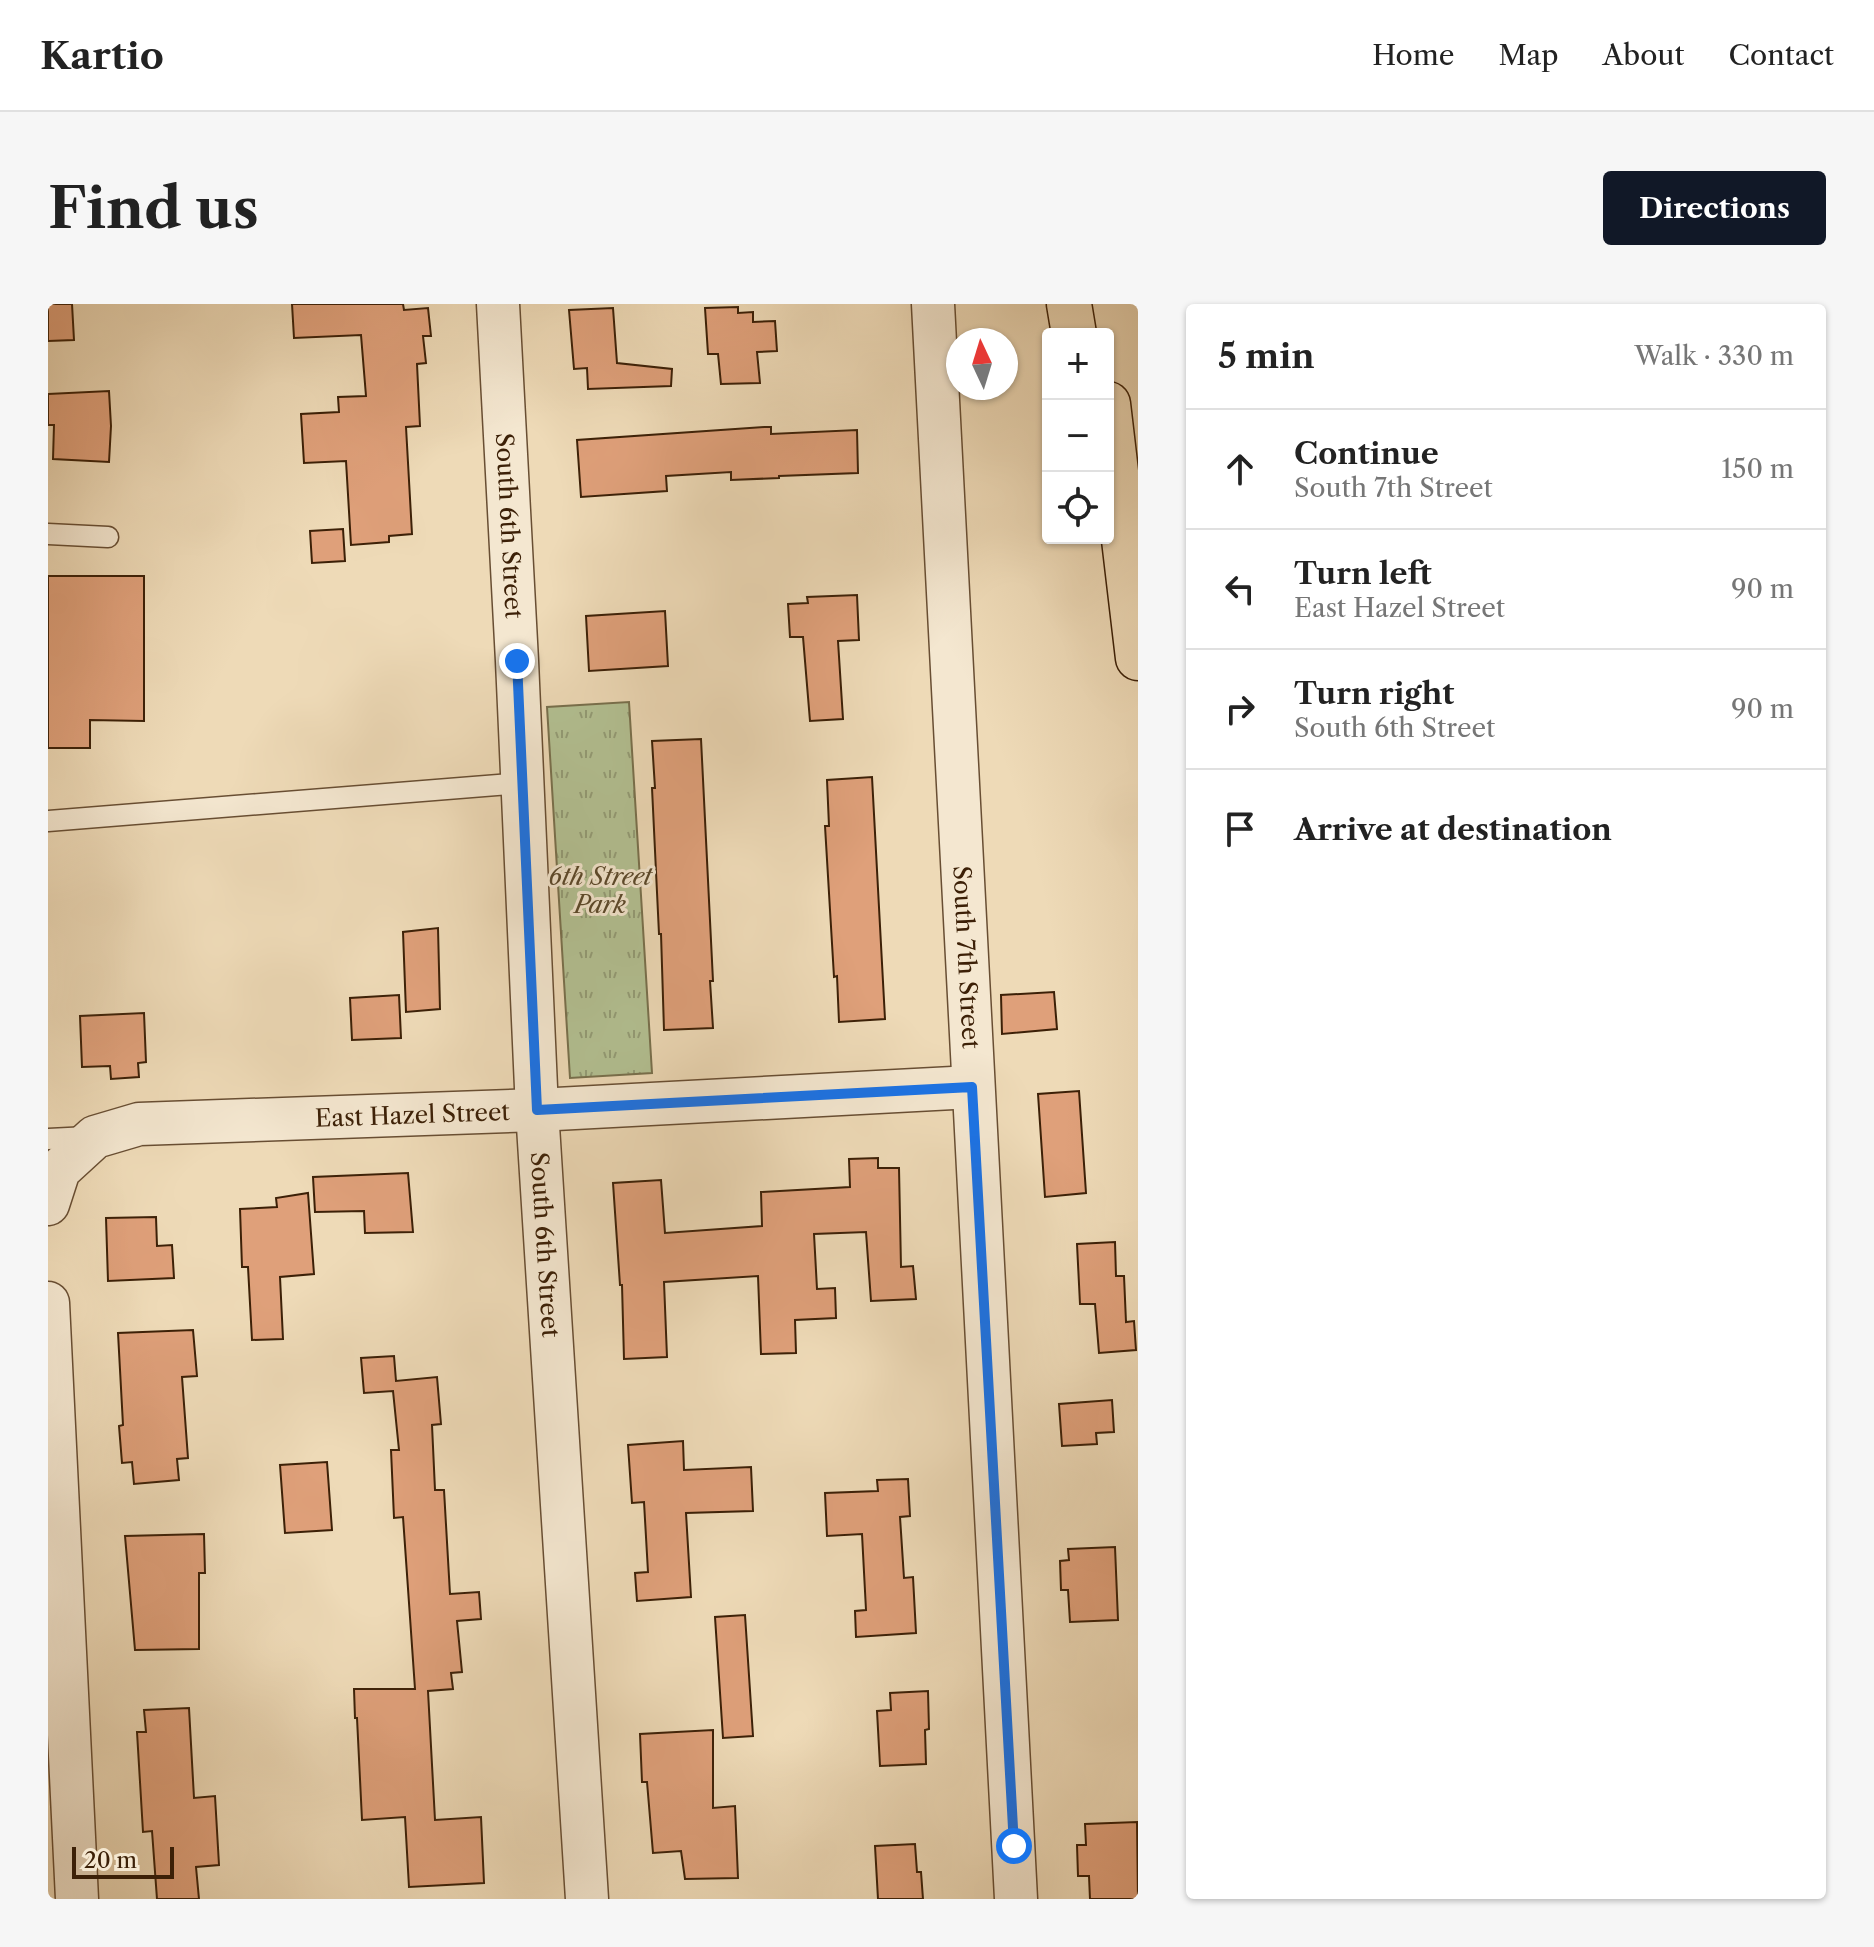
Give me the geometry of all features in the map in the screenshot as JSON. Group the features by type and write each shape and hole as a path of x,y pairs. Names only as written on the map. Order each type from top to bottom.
{"highway":[{"path":"1069,304 1073,328"},
{"path":"1096,304 1099,328"},
{"path":"1114,455 1138,658"},
{"path":"1112,544 1138,691"}],"street":[{"name":"South 6th Street","path":"498,304 537,1110 587,1899"},
{"name":"South 7th Street","path":"933,304 1016,1899"},
{"name":"East Hazel Street","path":"95,1137 139,1124 537,1110 972,1087"},
{"path":"48,1204 59,1170 95,1137"},
{"path":"48,1303 77,1899"}],"lane":[{"path":"48,534 108,537"},
{"path":"48,821 522,783"},
{"path":"48,1139 95,1137"}],"green space":[{"name":"6th Street Park","path":"629,702 652,1073 570,1078 547,707"}],"building":[{"path":"48,304 72,304 74,340 48,341"},
{"path":"292,304 403,304 404,310 428,308 431,336 423,336 426,363 417,364 420,426 406,427 412,534 389,536 389,542 351,545 346,461 304,463 301,414 339,412 338,397 366,396 361,335 294,338"},
{"path":"738,307 738,313 753,312 753,322 775,321 777,351 757,352 760,383 721,384 718,354 708,354 705,308"},
{"path":"613,308 617,363 672,369 671,386 588,389 587,368 574,369 569,310"},
{"path":"109,391 109,462 53,459 54,425 48,425 48,394"},
{"path":"771,427 771,434 857,430 858,473 731,480 731,472 666,476 667,491 581,497 577,440"},
{"path":"343,529 345,561 312,563 310,531"},
{"path":"48,576 144,576 144,721 90,720 90,748 48,748"},
{"path":"857,595 859,640 838,641 843,719 810,721 803,637 790,637 788,604 808,603 807,597"},
{"path":"665,611 668,666 589,671 586,616"},
{"path":"701,739 713,1028 664,1030 652,741"},
{"path":"872,777 885,1019 839,1022 825,826 829,826 827,780"},
{"path":"438,928 440,1009 406,1012 403,932"},
{"path":"1054,992 1057,1029 1002,1034 1001,995"},
{"path":"399,995 401,1038 352,1040 350,998"},
{"path":"144,1013 146,1062 138,1063 139,1077 111,1079 110,1066 82,1067 80,1016"},
{"path":"1079,1091 1086,1193 1045,1197 1038,1094"},
{"path":"878,1158 878,1168 899,1168 901,1267 913,1266 916,1299 871,1301 866,1232 814,1234 817,1289 835,1288 836,1318 795,1320 796,1353 761,1354 758,1276 664,1282 667,1357 624,1359 622,1285 613,1183 661,1180 665,1233 762,1226 761,1192 850,1187 849,1159"},
{"path":"408,1173 413,1232 365,1233 364,1211 315,1212 313,1177"},
{"path":"308,1193 314,1274 280,1277 283,1339 252,1340 248,1267 242,1267 240,1209 277,1207 276,1198"},
{"path":"156,1217 157,1246 172,1245 174,1278 108,1281 106,1218"},
{"path":"1115,1242 1116,1276 1124,1276 1126,1322 1134,1321 1136,1350 1099,1353 1095,1304 1080,1304 1077,1244"},
{"path":"193,1330 197,1376 182,1377 188,1458 177,1459 179,1480 134,1484 132,1462 122,1463 118,1333"},
{"path":"394,1356 396,1381 437,1377 441,1424 432,1425 435,1490 444,1490 450,1594 479,1592 481,1619 457,1621 462,1672 451,1673 453,1689 428,1691 435,1820 481,1817 484,1883 409,1887 405,1817 362,1820 354,1689 415,1689 403,1517 394,1518 391,1450 399,1450 393,1391 364,1393 361,1358"},
{"path":"1112,1400 1114,1432 1096,1433 1097,1444 1062,1446 1059,1404"},
{"path":"683,1441 684,1470 751,1467 753,1511 686,1513 691,1597 637,1601 635,1573 648,1572 644,1502 632,1503 628,1445"},
{"path":"327,1462 332,1530 285,1533 280,1465"},
{"path":"908,1479 910,1516 900,1517 904,1578 913,1577 916,1633 856,1637 855,1611 866,1610 862,1534 827,1536 825,1493 878,1491 877,1480"},
{"path":"204,1534 205,1573 199,1573 199,1649 135,1650 125,1536"},
{"path":"1115,1547 1118,1620 1070,1622 1068,1590 1061,1590 1060,1561 1069,1560 1068,1549"},
{"path":"745,1615 753,1736 723,1738 715,1617"},
{"path":"928,1691 926,1764 880,1766 877,1711 891,1710 890,1693"},
{"path":"189,1708 194,1798 215,1796 219,1865 196,1867 199,1899 157,1899 152,1831 143,1832 137,1732 146,1732 144,1710"},
{"path":"713,1730 713,1808 735,1806 738,1878 685,1879 681,1851 653,1853 647,1782 642,1782 640,1734"},
{"path":"1137,1822 1138,1899 1090,1899 1089,1876 1078,1876 1077,1845 1086,1845 1085,1824"},
{"path":"915,1844 923,1899 878,1899 875,1846"}],"route":[{"path":"517,661 537,1110 972,1087 1014,1846"}]}
